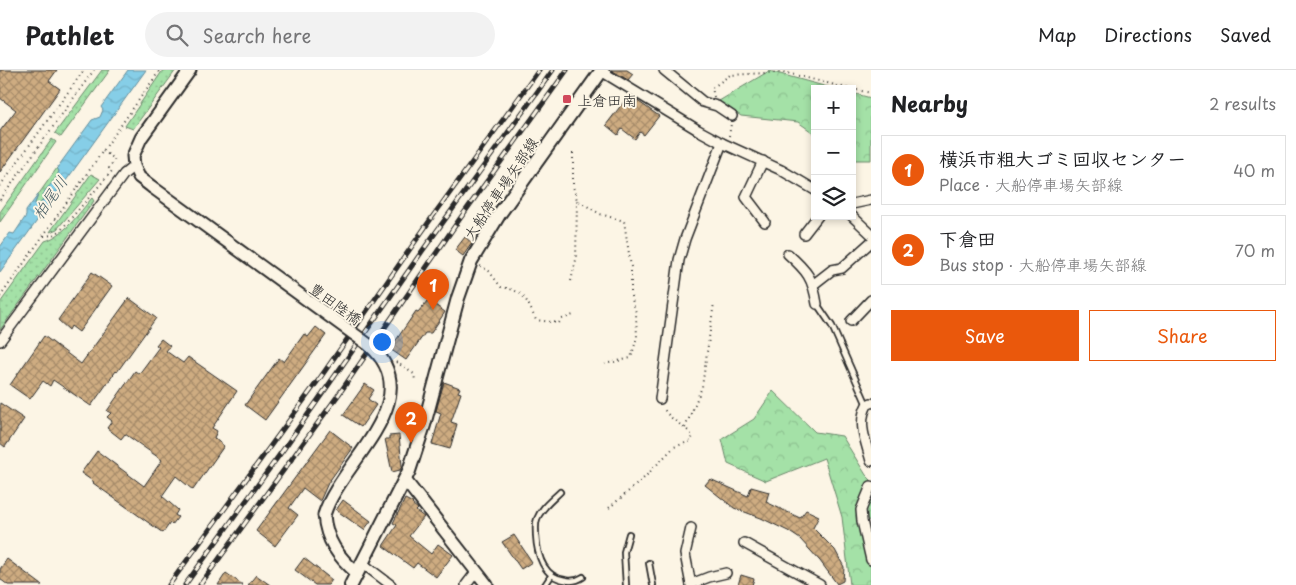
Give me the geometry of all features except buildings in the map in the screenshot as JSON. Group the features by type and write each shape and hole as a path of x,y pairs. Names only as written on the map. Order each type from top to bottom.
{"main road":[{"name":"大船停車場矢部線","path":"351,585 405,480 424,425 458,298 471,261 500,214 601,71"}],"street":[{"path":"0,341 124,174 134,166 133,156 141,138 190,70"},
{"path":"664,70 703,102 717,106 732,116"},
{"path":"601,71 725,144 782,170 811,188"},
{"path":"660,399 679,260 685,238 725,144"},
{"path":"763,162 746,197 764,222"},
{"name":"豊田陸橋","path":"134,166 140,177 152,187 370,345 384,359 389,372 391,386 390,399 385,415 332,494 324,515 325,527 330,542 348,565 360,568"},
{"path":"856,203 871,200"},
{"path":"804,234 815,220"},
{"path":"856,220 871,234"},
{"path":"814,284 832,270 842,268 871,242"},
{"path":"788,254 800,264 814,284 817,304"},
{"path":"851,321 871,300"},
{"path":"869,404 862,414 862,425 871,461"},
{"path":"405,480 487,585"},
{"path":"871,486 861,510 871,560"},
{"path":"691,528 685,554 691,585 709,577 726,573"},
{"path":"744,543 820,585"},
{"path":"360,568 391,585"},
{"path":"466,585 476,572"}],"lane":[{"path":"817,304 836,332 869,404"},
{"path":"560,492 544,507 536,522 537,548 543,564 551,576 572,581 583,577"},
{"path":"626,585 624,552 629,534"},
{"path":"649,563 653,585"},
{"path":"545,585 551,576"}],"path":[{"path":"0,186 84,70"},
{"path":"0,200 94,70"},
{"path":"0,297 160,70"},
{"path":"717,106 712,88 730,75 783,72 836,85"},
{"path":"856,90 871,93"},
{"path":"725,144 732,116"},
{"path":"103,152 115,159 108,168 117,172"},
{"path":"571,281 576,260 577,200 573,186 573,153"},
{"path":"44,236 54,235 60,231 112,171"},
{"path":"577,200 600,214 624,221 628,241 631,267 631,296 636,312 636,337 632,358 605,364"},
{"path":"471,261 490,271 501,287 516,289 526,300 536,320 559,323 562,319 576,314"},
{"path":"685,428 702,387 714,303"},
{"path":"393,361 414,374 415,380"},
{"path":"609,508 643,479 674,447 691,441 693,436 669,416 660,399"}],"green space":[{"path":"102,70 110,70 61,137 55,133"},
{"path":"163,70 176,70 133,129 125,126"},
{"path":"769,71 820,85 811,85 811,131 798,122 741,116 719,101"},
{"path":"856,94 871,98 871,160 856,160"},
{"path":"52,139 56,142 0,222 0,212"},
{"path":"57,168 59,171 56,180 45,192 40,204 36,205 38,195"},
{"path":"91,174 100,179 57,229 50,232"},
{"path":"92,198 94,201 0,330 0,303 45,241 65,229"},
{"path":"773,391 815,432 842,436 871,480 871,519 867,521 871,554 871,585 850,585 842,517 824,458 766,481 728,464 722,439 754,419"}],"water":[{"name":"柏尾川","path":"128,70 146,70 0,272 0,247 10,233 14,234 26,216 26,211 38,195 36,205 40,204 43,200 45,192 58,175 59,171 57,168 92,120 100,117 103,110 101,107"}],"railway":[{"path":"169,585 320,378 433,216 539,70"},
{"path":"185,585 553,70"},
{"path":"200,585 339,394 459,220 567,70"}],"place":[{"name":"上倉田南","path":"567,99"},
{"name":"横浜市粗大ゴミ回収センター","path":"433,310"},
{"name":"下倉田","path":"411,443"}]}
